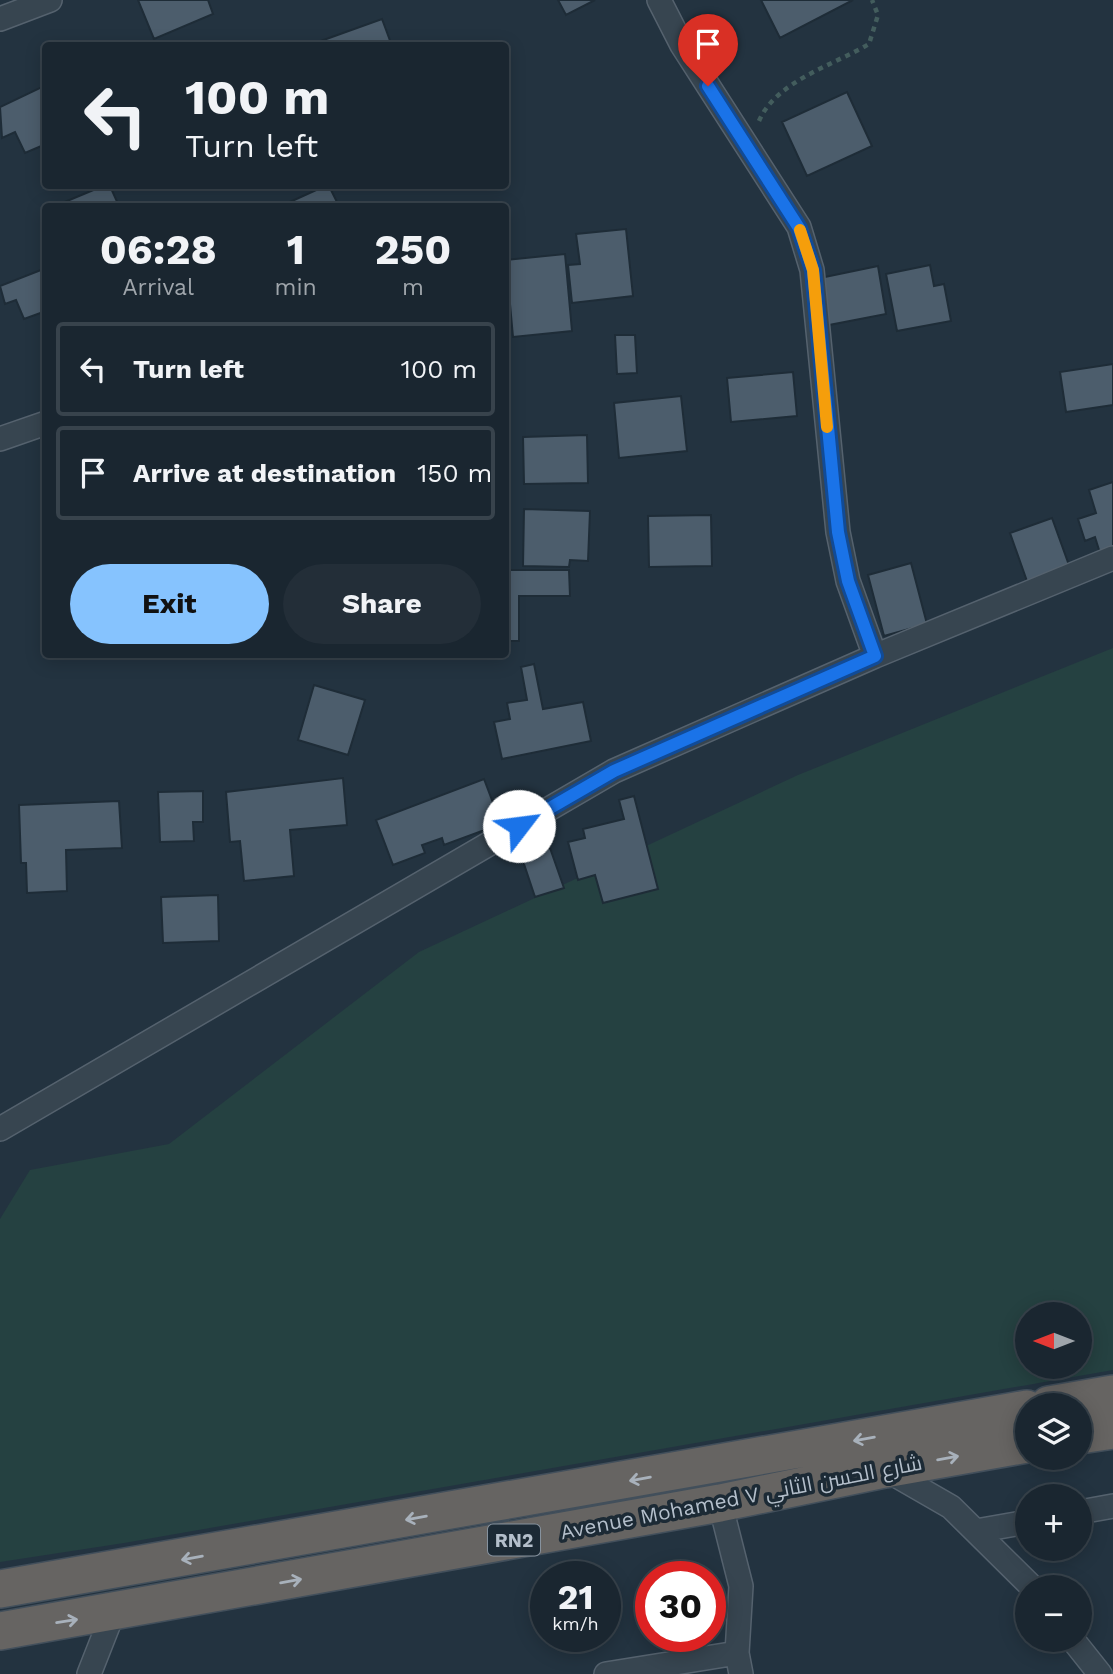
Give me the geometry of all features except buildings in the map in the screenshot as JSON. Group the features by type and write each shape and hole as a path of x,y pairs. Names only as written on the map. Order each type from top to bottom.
{"highway":[{"path":"1092,1398 1113,1394"},
{"name":"Avenue Mohamed V شارع الحسن الثاني","path":"0,1589 1015,1411"},
{"path":"1092,1433 1113,1430"},
{"name":"Avenue Mohamed V شارع الحسن الثاني","path":"0,1631 720,1503 885,1469 1015,1446"}],"street":[{"path":"0,19 50,0"},
{"path":"659,0 682,45 799,228 813,270 838,532 848,581 875,656"},
{"path":"0,439 42,424"},
{"path":"0,1129 614,771 875,656 1113,558"},
{"path":"885,1469 951,1507 1020,1575"},
{"path":"606,1674 739,1663 741,1586 720,1503"},
{"path":"1092,1510 1113,1506"},
{"path":"976,1531 1015,1524"},
{"path":"89,1674 113,1613"},
{"path":"1083,1652 1100,1674"}],"path":[{"path":"748,148 761,115 774,100 798,82 869,44 878,15 872,0"}],"green space":[{"path":"1113,648 1113,1370 1092,1374 1092,1302 1015,1302 1015,1379 1062,1379 124,1543 0,1562 0,1219 30,1170 169,1144 419,952 798,775"}],"slow traffic":[{"path":"800,230 813,270 827,427"}],"route":[{"path":"519,826 614,771 875,656 848,581 838,532 813,270 799,228 708,86"}]}
